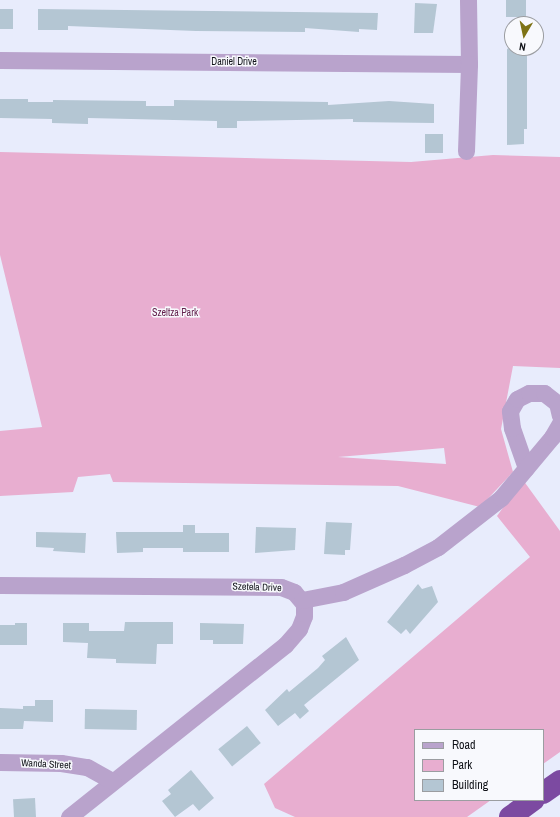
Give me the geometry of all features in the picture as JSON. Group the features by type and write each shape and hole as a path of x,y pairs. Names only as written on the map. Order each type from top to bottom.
{"highway":[{"path":"544,792 560,781"},
{"path":"510,817 532,801"}],"street":[{"path":"466,151 469,64 468,0"},
{"name":"Daniel Drive","path":"0,60 469,64"},
{"path":"526,468 512,428 510,411 517,399 530,393 544,393 557,403 560,416"},
{"path":"69,817 112,781 285,645 301,625 305,609 302,600 343,592 404,565 438,547 501,498 552,437 560,423"},
{"name":"Szetela Drive","path":"0,585 281,587 292,590 302,600"},
{"name":"Wanda Street","path":"0,762 61,763 87,767 112,781"}],"green space":[{"name":"Szeltza Park","path":"0,152 411,162 493,155 560,157 560,368 513,366 501,429 513,472 480,507 398,486 113,482 110,474 78,477 73,492 0,496 0,431 42,427 0,255","holes":["444,448 446,464 338,457"]},
{"path":"523,480 560,531 560,752 544,763 544,729 414,729 414,801 490,801 467,817 295,817 275,808 264,784 530,557 497,516"}],"building":[{"path":"506,0 526,0 526,16 506,16"},
{"path":"415,3 437,4 433,33 414,33"},
{"path":"0,9 13,9 13,29 0,29"},
{"path":"38,9 378,13 377,30 359,29 359,32 305,28 305,32 196,31 68,26 68,30 38,30"},
{"path":"507,56 527,56 527,129 524,129 524,144 507,145"},
{"path":"0,99 28,99 28,102 53,102 53,100 146,101 146,106 174,106 174,100 328,102 328,105 389,101 434,104 434,123 353,122 353,119 237,121 237,128 217,128 217,121 88,118 88,124 52,123 52,119 0,118"},
{"path":"425,134 443,134 443,153 425,153"},
{"path":"326,522 352,523 350,550 345,550 345,555 324,554"},
{"path":"183,525 195,525 195,533 229,533 229,552 183,552 183,548 143,548 143,552 117,553 116,532 183,532"},
{"path":"256,527 296,528 295,550 255,553"},
{"path":"36,532 86,533 85,553 53,551 54,548 36,547"},
{"path":"418,584 422,589 432,586 438,602 410,634 406,629 401,634 387,622"},
{"path":"125,622 173,622 173,644 157,644 156,664 116,663 116,659 87,658 88,643 63,642 63,623 89,623 89,631 124,631"},
{"path":"15,623 27,623 27,645 0,645 0,625 15,625"},
{"path":"200,623 244,624 243,644 213,644 213,640 200,640"},
{"path":"346,637 359,660 304,705 309,711 300,719 295,713 278,726 265,710 287,689 289,692 318,668 325,660 322,656"},
{"path":"35,700 53,700 53,722 24,721 23,729 0,729 0,708 23,709 23,706 35,706"},
{"path":"85,709 137,710 137,730 85,729"},
{"path":"247,726 261,743 232,766 218,749"},
{"path":"191,770 214,798 199,811 193,804 175,817 162,801 171,794 168,790"},
{"path":"35,798 36,817 14,817 13,799"}]}
